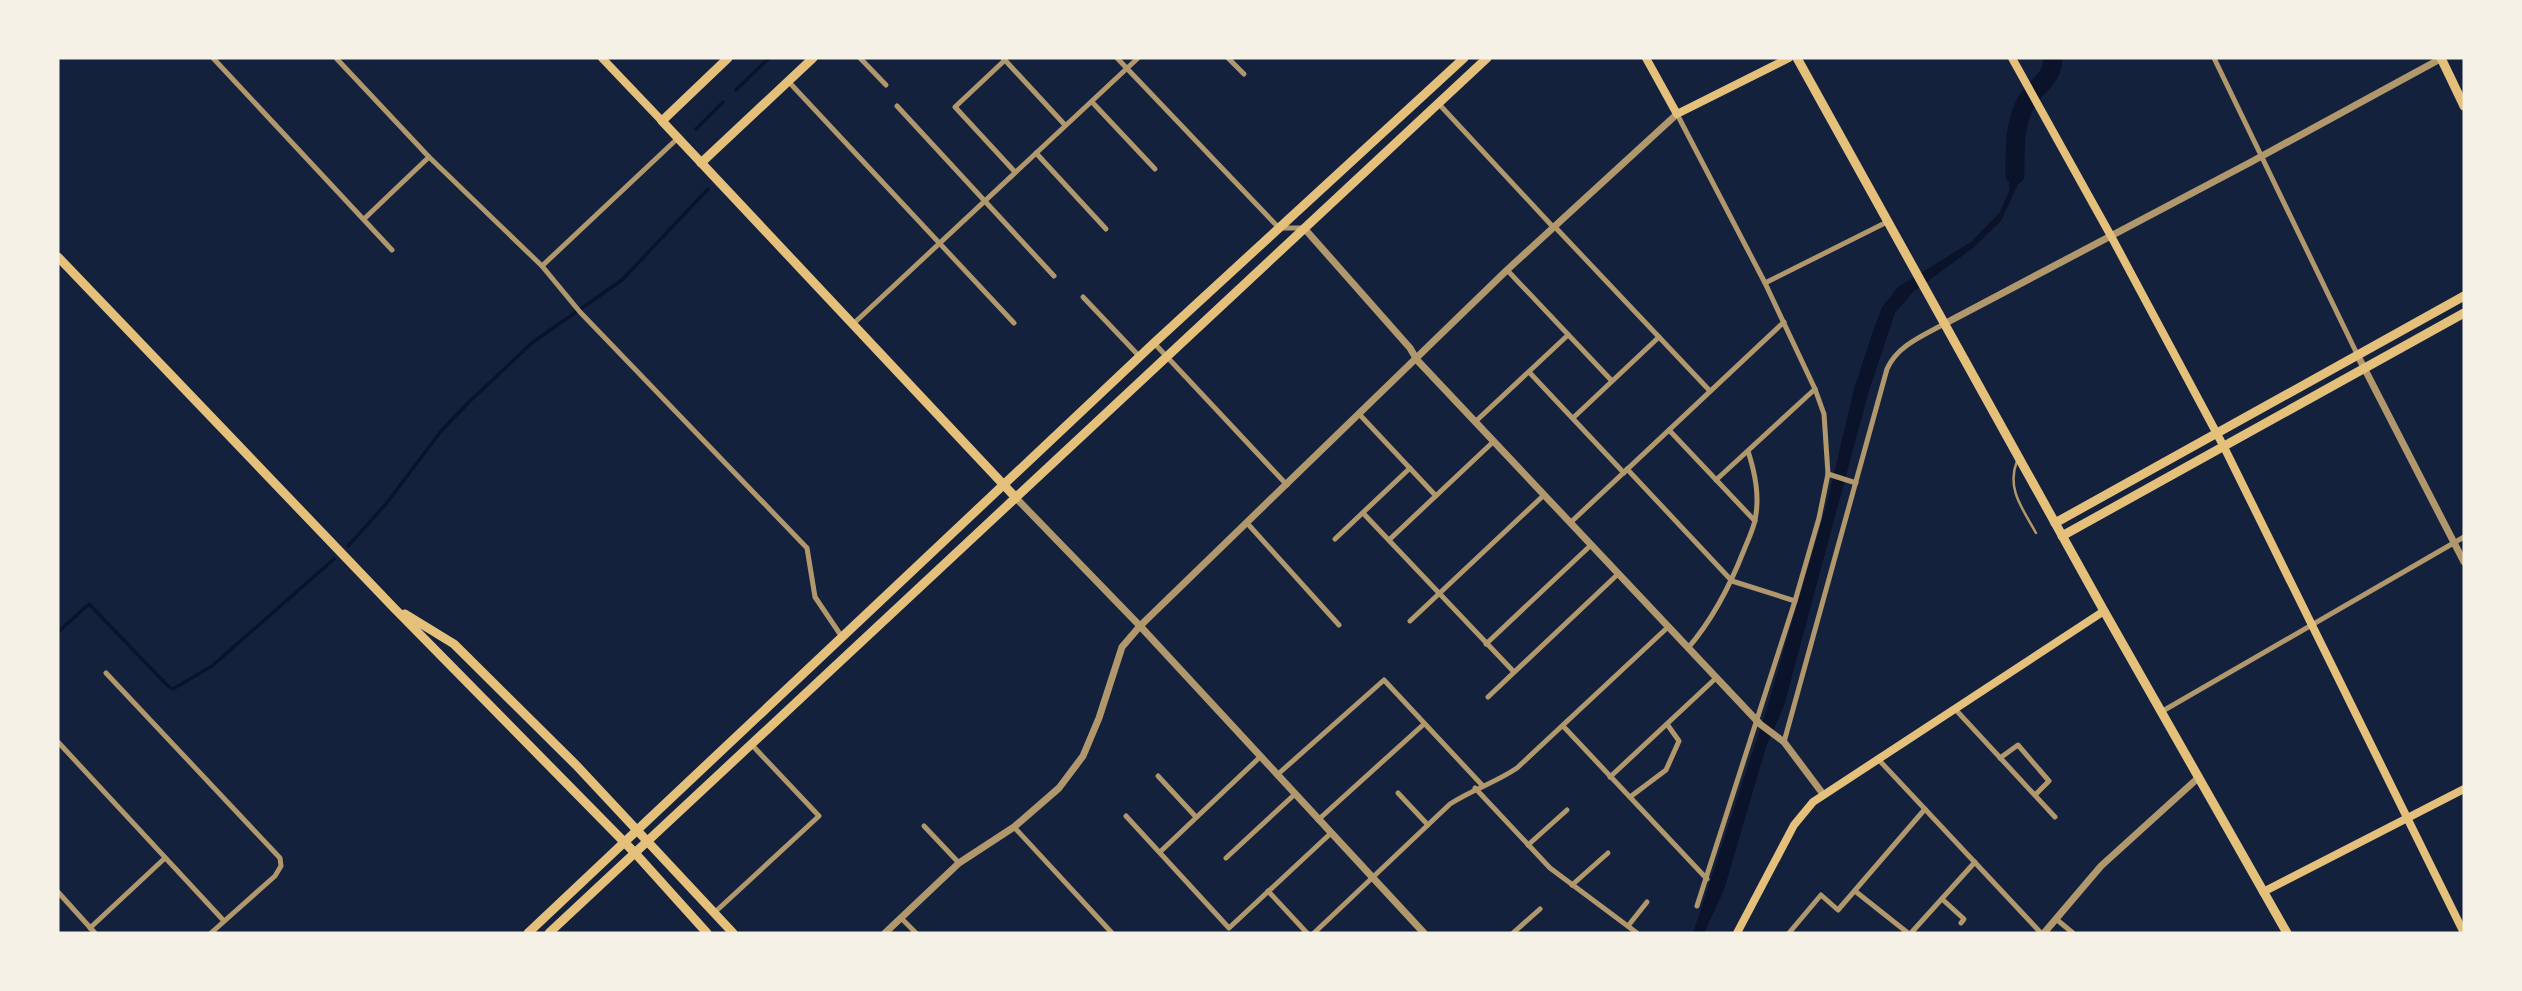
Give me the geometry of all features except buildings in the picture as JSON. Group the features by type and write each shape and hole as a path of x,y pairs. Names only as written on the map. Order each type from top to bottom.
{"main road":[{"path":"602,58 1016,498"},
{"path":"662,121 728,58"},
{"path":"701,163 813,58"},
{"path":"528,933 1154,343 1464,58"},
{"path":"550,933 1487,58"},
{"path":"1646,58 1677,114 1789,58"},
{"path":"1797,58 2160,712 2287,933"},
{"path":"2012,58 2224,447 2464,933"},
{"path":"2442,58 2464,106"},
{"path":"58,257 394,608 635,853 707,933"},
{"path":"2055,523 2464,296"},
{"path":"2063,536 2464,313"},
{"path":"394,608 454,643 576,765 733,933"},
{"path":"1737,933 1805,809 1823,794 2104,611"},
{"path":"502,718 516,704"},
{"path":"562,779 576,765"},
{"path":"2263,892 2464,789"}],"street":[{"path":"214,58 392,250"},
{"path":"335,58 429,157 542,266 580,312 807,548 815,597 842,637"},
{"path":"860,58 886,85"},
{"path":"1117,58 1279,228 1304,228 1410,348 1417,360 1493,442 1758,722 1784,742 1823,794"},
{"path":"852,325 1138,58"},
{"path":"1228,58 1244,74"},
{"path":"2214,58 2358,356 2464,562"},
{"path":"1784,742 1891,361 1913,341 2442,58"},
{"path":"1015,172 955,107 1004,59 1065,125"},
{"path":"788,81 1014,323"},
{"path":"1092,102 1155,169"},
{"path":"1438,103 1710,391"},
{"path":"897,106 1054,276"},
{"path":"885,933 959,863 1014,827 1059,788 1083,756 1122,648 1140,626 1507,270 1677,114 1765,283 1815,389 1824,414 1830,475 1758,722 1696,906"},
{"path":"542,266 678,138"},
{"path":"1035,153 1106,229"},
{"path":"364,219 429,157"},
{"path":"1765,283 1887,222"},
{"path":"1507,270 1612,381"},
{"path":"1083,297 1140,357"},
{"path":"1570,523 1784,322"},
{"path":"1475,422 1568,335"},
{"path":"1573,418 1659,337"},
{"path":"1154,343 1287,485"},
{"path":"1529,372 1732,581 1795,601"},
{"path":"1717,480 1815,389"},
{"path":"1360,415 1436,496"},
{"path":"1669,430 1755,520"},
{"path":"1389,540 1493,442"},
{"path":"1688,648 1721,602 1732,581 1755,520 1757,494 1748,450"},
{"path":"1335,539 1410,468"},
{"path":"1830,475 1856,483"},
{"path":"1410,621 1544,495"},
{"path":"1016,498 1140,626 1424,933"},
{"path":"1363,513 1514,673"},
{"path":"1247,523 1339,625"},
{"path":"2160,712 2464,537"},
{"path":"1486,644 1591,545"},
{"path":"1488,697 1618,574"},
{"path":"1314,933 1450,804 1475,788 1500,779 1531,755 1668,627"},
{"path":"107,673 280,858 281,866 275,876 211,933"},
{"path":"1610,777 1716,678"},
{"path":"1277,775 1384,680 1482,785"},
{"path":"1955,709 2055,817"},
{"path":"1318,820 1424,724"},
{"path":"1630,797 1666,770 1679,741 1667,724"},
{"path":"1563,726 1707,879"},
{"path":"58,742 224,921"},
{"path":"714,913 819,816 751,744"},
{"path":"2000,758 2018,745 2049,781 2035,795"},
{"path":"1160,852 1261,757"},
{"path":"1878,759 2043,933 2101,866 2197,778"},
{"path":"1158,776 1196,817"},
{"path":"1475,788 1550,867 1637,933"},
{"path":"1398,793 1428,825"},
{"path":"1226,858 1295,794"},
{"path":"1528,845 1567,810"},
{"path":"1789,933 1821,895 1839,910 1925,810"},
{"path":"1126,816 1229,928 1331,833"},
{"path":"924,826 959,863"},
{"path":"1014,827 1112,933"},
{"path":"1572,885 1608,853"},
{"path":"58,892 92,931 165,858"},
{"path":"1855,891 1910,933 1975,862"},
{"path":"1268,891 1307,933"},
{"path":"1942,899 1964,919 1961,923"},
{"path":"1628,926 1647,902"},
{"path":"1513,933 1540,909"},
{"path":"901,918 916,933"},
{"path":"2056,919 2073,933"}],"lane":[{"path":"2019,458 2014,471 2014,492 2036,533"}],"water":[{"path":"2047,58 2061,58 2061,63 2057,75 2045,88 2040,78 2045,72"},
{"path":"2018,148 2021,151 2020,180 2001,221 1973,248 1913,292 1895,313 1868,394 1784,706 1766,747 1724,890 1704,933 1693,933 1766,711 1827,503 1854,389 1882,307 1898,287 1971,242 2000,212 2009,191 2010,153"}],"waterway":[{"path":"736,90 769,58"},
{"path":"2015,175 2016,139 2021,112 2050,73 2053,58"},
{"path":"696,129 723,102"},
{"path":"348,546 386,504 441,431 469,402 533,342 622,280 708,189"},
{"path":"58,632 89,604 173,689 212,666 334,559"}]}
